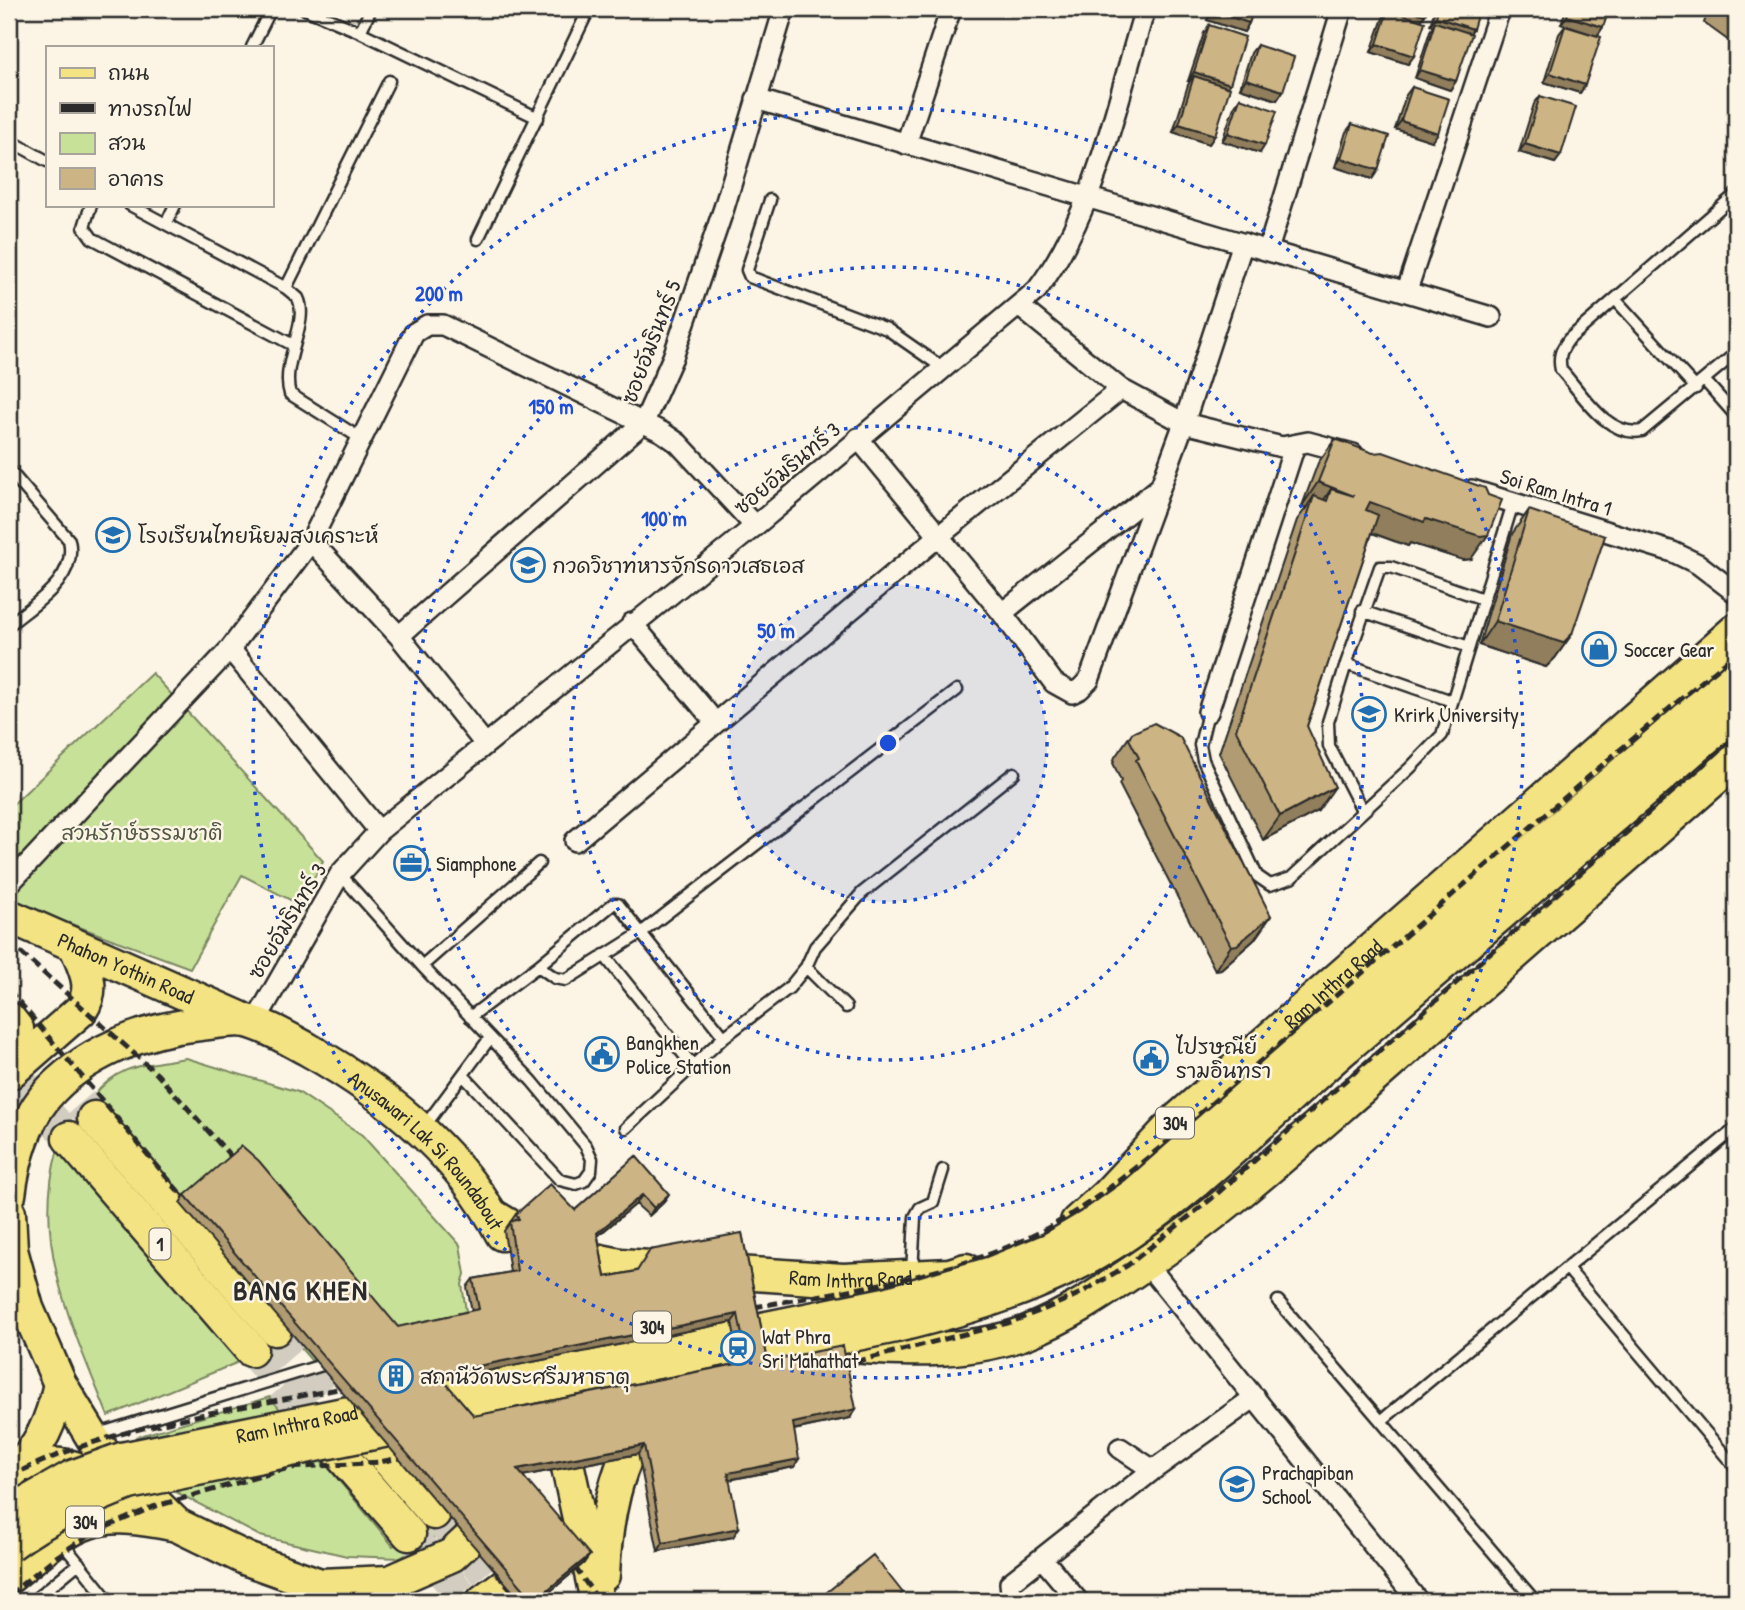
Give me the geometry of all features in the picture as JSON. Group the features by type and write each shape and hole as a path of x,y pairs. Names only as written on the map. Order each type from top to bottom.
{"main road":[{"name":"Ram Inthra Road","path":"493,1216 540,1244 564,1254 609,1263 751,1276 843,1280 950,1275 994,1263 1058,1235 1083,1217 1178,1119 1736,630"},
{"name":"Ram Inthra Road","path":"9,1545 45,1520 129,1483 896,1326 1002,1297 1054,1275 1108,1246 1155,1214 1337,1036 1736,676"},
{"name":"Ram Inthra Road","path":"9,1513 72,1477 135,1456 885,1304 992,1273 1051,1249 1136,1194 1337,1036 1736,712"},
{"name":"304","path":"557,1418 577,1380 604,1353 632,1334 660,1325 689,1323 785,1341 903,1349 984,1343 1025,1333 1067,1314 1146,1263 1270,1168 1736,760"},
{"name":"Phahon Yothin Road","path":"9,916 249,1022"},
{"path":"9,1073 81,1010 88,999 90,983 76,947"},
{"path":"9,1195 13,1166 45,1097 81,1067 111,1047 174,1026 249,1022"},
{"name":"Anusawari Lak Si Roundabout","path":"249,1022 339,1067 422,1130 461,1172 493,1216 518,1262"},
{"name":"1","path":"94,1118 275,1329"},
{"name":"1","path":"69,1138 251,1350"},
{"path":"9,1213 10,1250 27,1308 60,1384 99,1448 177,1525 247,1559 320,1585 354,1601"},
{"path":"903,1349 883,1334 880,1320 882,1300 905,1278"},
{"path":"599,1601 611,1506 635,1436 676,1395 785,1341"},
{"path":"545,1345 557,1418 599,1601"},
{"path":"15,1468 48,1428 60,1384"},
{"path":"535,1459 557,1418"},
{"path":"360,1427 434,1513"},
{"path":"333,1446 409,1534"},
{"path":"15,1468 65,1465 89,1473 96,1488 93,1504 65,1531"},
{"path":"320,1585 390,1582 452,1555 503,1507 516,1488"},
{"name":"304","path":"9,1577 65,1531 111,1516 177,1525"},
{"path":"483,1601 550,1553 566,1548 579,1548 589,1557"}],"street":[{"name":"ซอยอัมรินทร์ 5","path":"399,636 644,422 673,357 724,208 784,9"},
{"path":"906,144 951,9"},
{"name":"ซอยอัมรินทร์ 3","path":"249,1022 340,874 379,831 632,623 755,526 1037,290 1051,271 1087,198 1145,9"},
{"path":"1268,250 1342,9"},
{"path":"1407,290 1500,9"},
{"path":"756,99 1491,317"},
{"path":"858,438 1002,613 1054,683 1072,693 1080,689 1089,680 1184,423 1243,243"},
{"path":"1019,306 1121,389 1184,423 1282,447 1323,444 1374,460"},
{"path":"9,884 230,649 310,541 414,333 427,325 443,326 644,422 678,443 755,526"},
{"path":"575,841 939,536 1121,389"},
{"path":"1208,712 1295,445"},
{"name":"Soi Ram Intra 1","path":"1450,484 1673,552 1698,564 1736,593"},
{"path":"1002,613 1159,488"},
{"path":"310,541 399,636 485,744"},
{"path":"632,623 715,722"},
{"path":"230,649 379,831"},
{"path":"1146,1263 1418,1601"},
{"path":"1012,1601 1010,1583 1153,1470 1255,1397"},
{"path":"1120,1448 1153,1470"},
{"path":"1042,1558 1078,1601"}],"lane":[{"path":"252,46 271,9"},
{"path":"305,9 360,32 538,118"},
{"path":"360,32 371,9"},
{"path":"478,239 590,9"},
{"path":"286,288 389,81"},
{"path":"9,140 46,160"},
{"path":"1736,194 1570,339 1561,350 1559,360 1561,370 1614,429 1628,434 1642,431 1701,385 1736,353"},
{"path":"769,200 747,270 751,276 887,329 943,368"},
{"path":"91,206 84,227 92,238 293,345"},
{"path":"132,206 286,288 301,303 286,382 290,394 360,438"},
{"path":"166,224 175,206"},
{"path":"1615,299 1736,416"},
{"path":"9,470 69,540 71,553 66,570 56,585 9,625"},
{"path":"1208,712 1200,745 1203,760 1257,876 1270,885 1291,878 1442,735 1513,503"},
{"path":"1362,810 1329,746 1328,722 1362,611 1380,567 1391,567 1483,599"},
{"path":"1362,611 1469,647"},
{"path":"1346,664 1452,701"},
{"path":"538,966 555,978 576,976 641,933 957,691"},
{"path":"626,1128 724,1037 789,988 806,967 815,947 862,893 1014,773"},
{"path":"422,966 539,863"},
{"path":"340,874 422,966 532,1080 586,1146 592,1159 591,1171 584,1181 576,1184 560,1180 463,1075"},
{"path":"470,1017 538,966 613,904 621,905 724,1037"},
{"path":"604,955 693,1066"},
{"path":"806,967 846,1007"},
{"path":"422,1130 490,1038"},
{"path":"1381,1421 1736,1128"},
{"path":"905,1278 915,1217 920,1208 933,1202 943,1170"},
{"path":"1567,1268 1736,1468"},
{"path":"1278,1301 1535,1601"},
{"path":"92,1436 347,1357"},
{"path":"65,1531 79,1563 109,1601"},
{"path":"33,1601 79,1563"},
{"path":"46,1590 56,1601"}],"green space":[{"name":"สวนรักษ์ธรรมชาติ","path":"152,673 323,861 300,905 242,875 190,968 9,901 9,808"},
{"path":"186,1058 298,1092 362,1135 460,1245 465,1274 462,1284 466,1311 311,1360 177,1204 92,1098 112,1078 123,1072"},
{"path":"58,1149 241,1361 108,1416 70,1319 53,1252 49,1218 51,1184"},
{"path":"270,1397 393,1546 490,1480 433,1538 400,1558 347,1556 260,1536 174,1491 129,1449 136,1437"}],"building":[{"path":"1254,9 1249,23 1213,11"},
{"path":"1405,9 1427,9 1425,15"},
{"path":"1438,9 1479,9 1473,29 1436,17"},
{"path":"1569,9 1609,9 1603,27 1567,16"},
{"path":"1719,9 1736,9 1736,21"},
{"path":"1388,10 1425,22 1414,56 1377,44"},
{"path":"1435,22 1472,34 1456,81 1420,70"},
{"path":"1209,25 1245,37 1230,84 1194,72"},
{"path":"1565,26 1601,37 1585,85 1550,73"},
{"path":"1257,45 1294,57 1283,91 1246,79"},
{"path":"1194,76 1230,88 1215,135 1179,124"},
{"path":"1412,87 1449,99 1438,133 1401,121"},
{"path":"1540,96 1576,107 1561,155 1525,144"},
{"path":"1240,98 1277,111 1265,145 1228,133"},
{"path":"1352,124 1389,136 1378,170 1341,158"},
{"path":"1335,439 1373,453 1383,452 1485,488 1488,495 1502,500 1488,535 1480,536 1426,519 1424,522 1370,502 1366,510 1378,515 1307,726 1335,787 1280,816 1236,730 1314,496 1327,501 1331,489 1354,496 1318,482"},
{"path":"1529,510 1605,536 1572,634 1563,643 1495,621"},
{"path":"1154,723 1180,737 1271,916 1237,945 1231,946 1136,760 1139,758 1129,739 1132,733"},
{"name":"สถานีวัดพระศรีมหาธาตุ","path":"242,1146 259,1161 398,1327 479,1309 473,1279 517,1271 510,1222 519,1219 516,1214 550,1184 575,1210 636,1156 669,1194 654,1208 642,1195 597,1233 605,1277 637,1271 650,1250 742,1233 768,1361 843,1346 856,1409 793,1423 799,1459 728,1473 739,1528 663,1543 644,1445 517,1469 590,1555 534,1601 185,1195","holes":["738,1314 747,1362 474,1416 438,1374"]},
{"path":"873,1555 903,1593 893,1601 816,1601"}],"tunnel":[{"path":"18,1030 94,1118"},
{"path":"9,1068 69,1138"},
{"path":"275,1329 360,1427"},
{"path":"251,1350 328,1439"},
{"path":"434,1513 510,1601"},
{"path":"409,1534 467,1601"}],"railway":[{"path":"739,1310 888,1282 962,1263 1032,1236 1085,1205 1167,1142 1615,754 1736,653"},
{"path":"827,1369 1008,1323 1081,1293 1128,1265 1211,1199 1736,736"},
{"path":"9,942 157,1074 244,1171"},
{"path":"9,990 196,1212"},
{"path":"9,1477 50,1458 136,1430 224,1410 358,1385"},
{"path":"9,1595 53,1559 92,1533 153,1507 289,1468 380,1462 419,1454"},
{"path":"566,1555 599,1601"},
{"path":"496,1572 521,1601"}],"place":[{"name":"โรงเรียนไทยนิยมสงเคราะห์","path":"113,535"},
{"name":"กวดวิชาทหารจักรดาวเสธเอส","path":"528,565"},
{"name":"Soccer Gear","path":"1599,649"},
{"name":"Krirk University","path":"1369,714"},
{"name":"Siamphone","path":"411,863"},
{"name":"Bangkhen Police Station","path":"602,1054"},
{"name":"ไปรษณีย์ รามอินทรา","path":"1151,1058"},
{"name":"Wat Phra Sri Mahathat","path":"738,1348"},
{"name":"สถานีวัดพระศรีมหาธาตุ","path":"396,1376"},
{"name":"Prachapiban School","path":"1237,1484"}],"district":[{"name":"BANG KHEN","path":"301,1290"}]}
